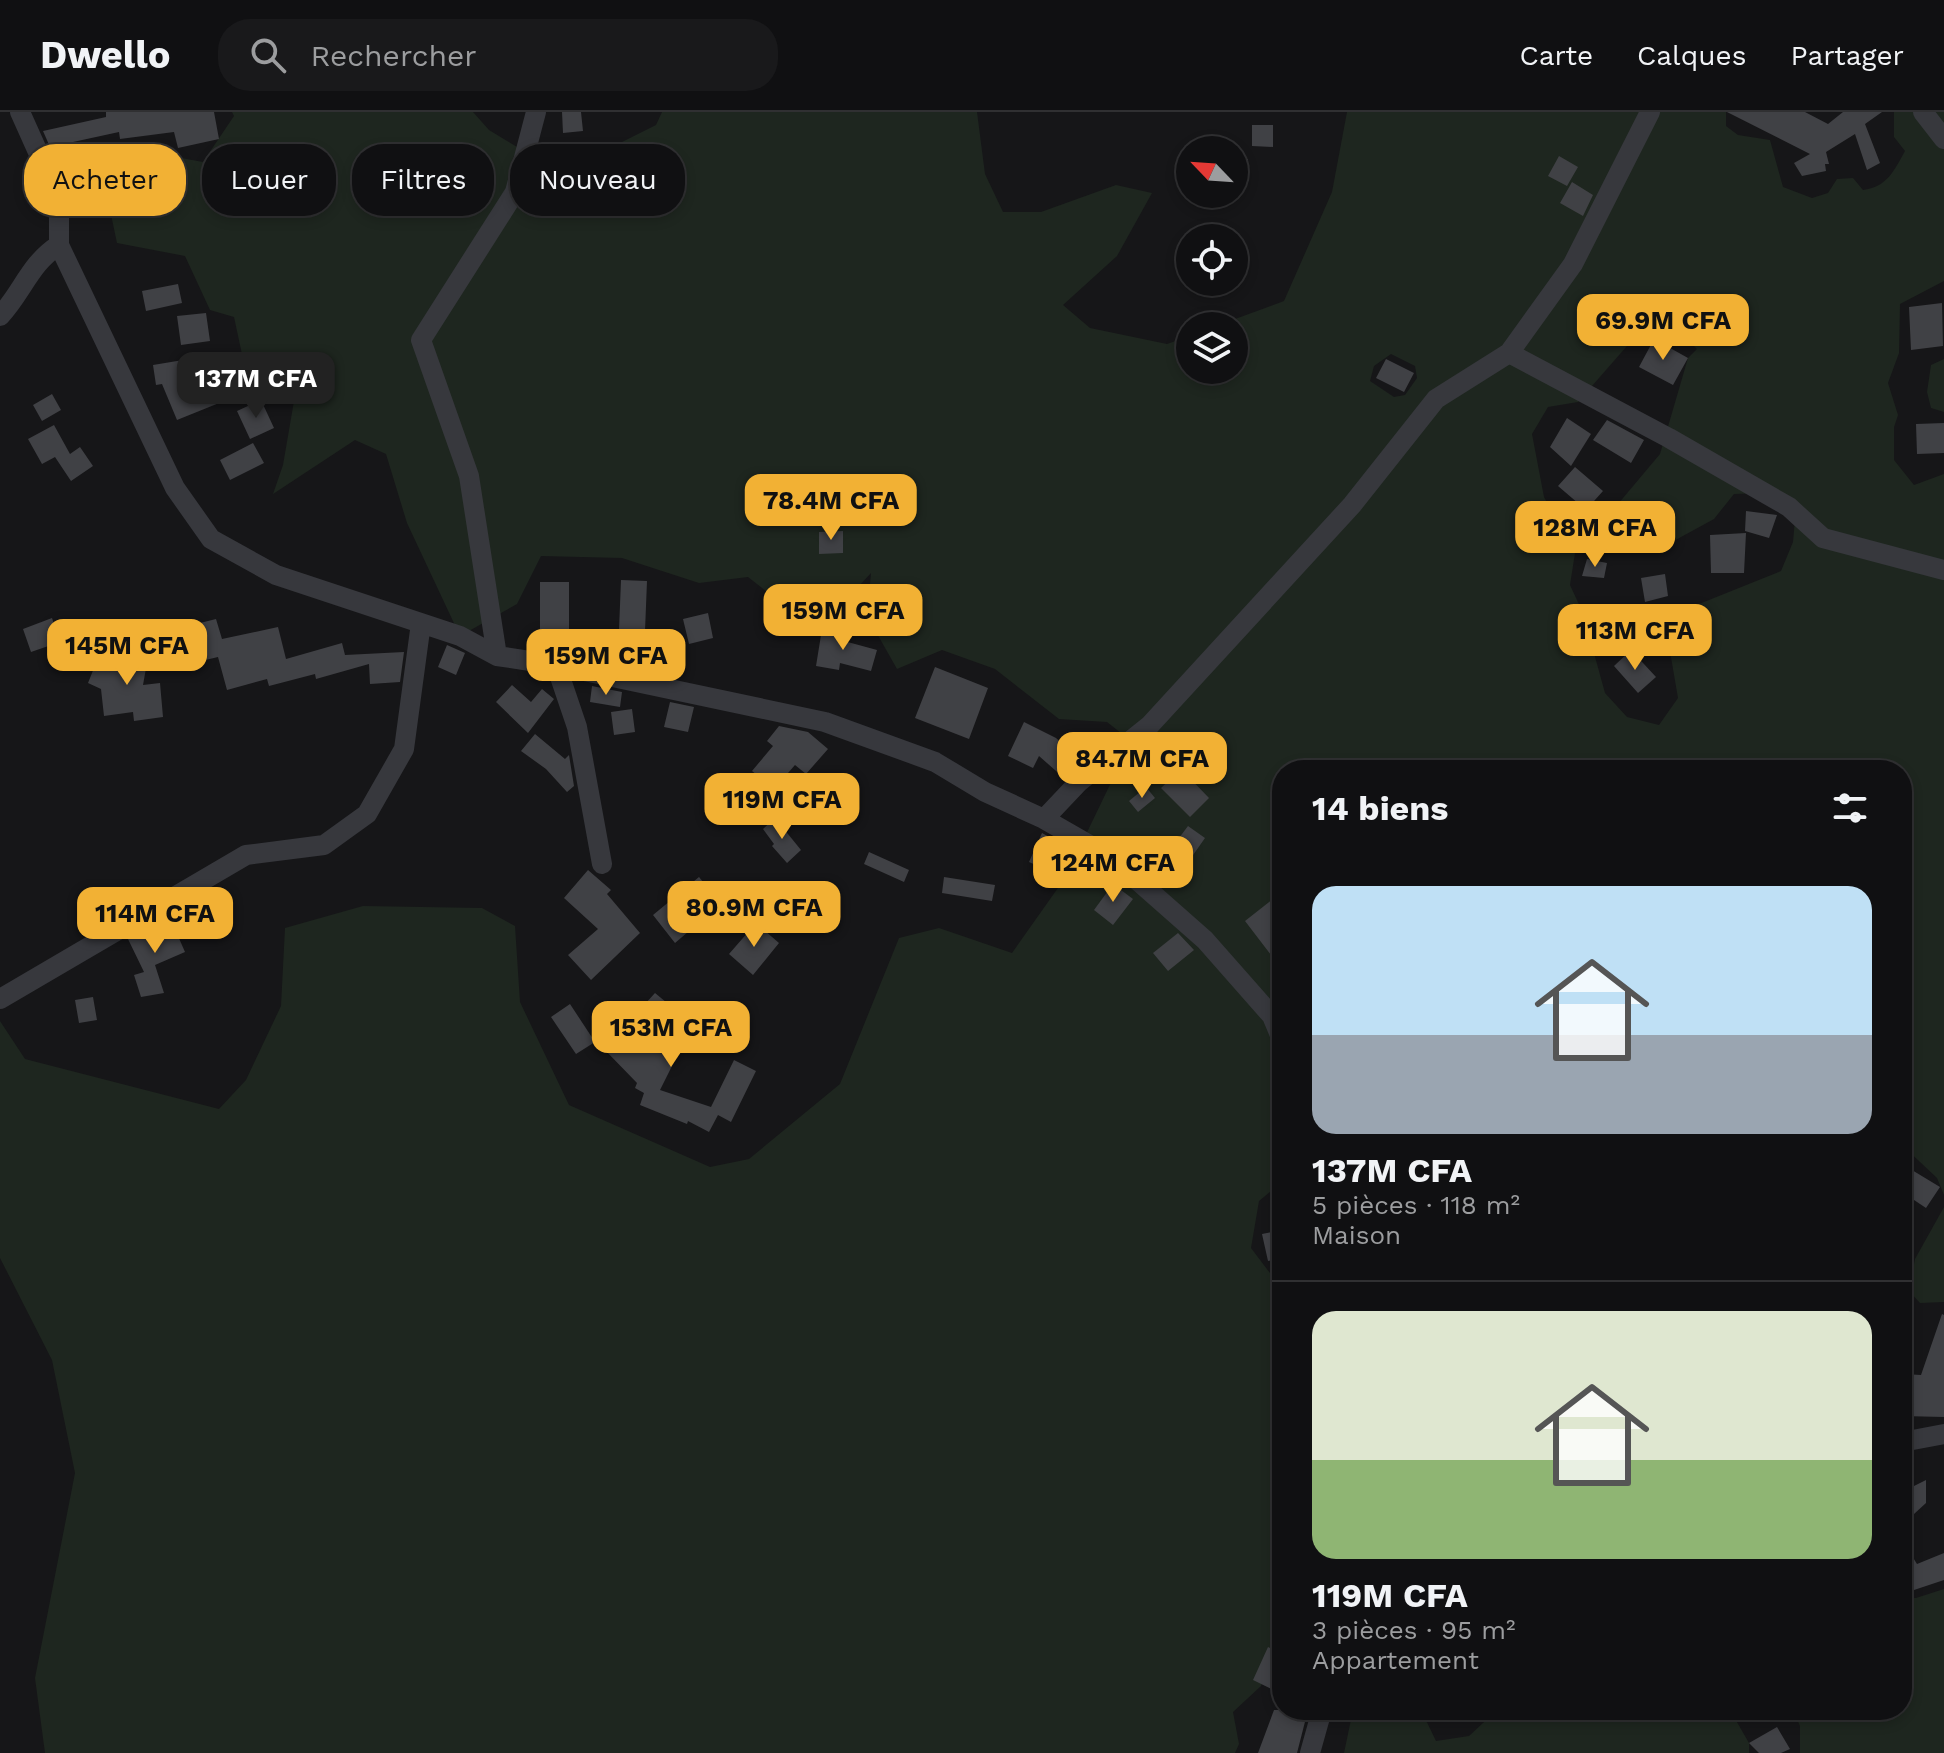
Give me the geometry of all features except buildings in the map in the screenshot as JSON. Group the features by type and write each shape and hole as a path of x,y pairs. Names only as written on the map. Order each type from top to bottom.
{"street":[{"path":"20,112 59,199 59,245 175,488 211,539 276,575 460,636 497,656 556,665 825,722 935,762 985,792 1044,819 1112,858 1205,940 1272,1016"},
{"path":"497,656 469,476 421,340 515,192 536,112"},
{"path":"1044,819 1079,782 1150,725 1352,505 1436,399 1509,353 1573,264 1650,112"},
{"path":"1923,112 1944,139"},
{"path":"0,316 15,300 27,275 59,245"},
{"path":"1509,353 1669,438 1789,507 1823,538 1944,570"},
{"path":"0,999 246,855 324,845 367,814 404,749 421,623"},
{"path":"556,665 577,727 602,864"},
{"path":"1912,1440 1944,1434"},
{"path":"1310,1753 1319,1720"}],"shaded area":[{"path":"232,112 473,112 489,130 512,144 510,216 685,216 685,144 618,144 656,125 662,112 977,112 985,174 1003,212 1041,212 1116,185 1152,193 1117,256 1063,305 1090,328 1167,344 1176,341 1176,384 1248,384 1248,314 1284,301 1332,192 1347,112 1726,112 1726,126 1738,135 1770,140 1783,187 1812,198 1828,193 1837,179 1853,178 1863,190 1889,177 1905,151 1894,137 1894,112 1944,112 1944,281 1900,304 1899,353 1888,383 1898,415 1894,427 1894,460 1914,485 1944,474 1944,1195 1937,1178 1912,1154 1912,760 1272,760 1272,1190 1259,1201 1251,1248 1272,1276 1272,1659 1261,1686 1233,1712 1239,1744 1235,1753 45,1753 35,1678 75,1473 52,1360 0,1258 0,1021 25,1059 219,1109 246,1080 281,1006 285,928 363,906 482,908 515,926 520,1002 569,1105 710,1167 749,1159 840,1084 899,938 939,928 1012,953 1065,878 1131,741 1107,722 1059,719 995,669 942,650 897,669 867,616 871,573 846,600 799,632 776,599 748,577 699,583 622,558 541,556 517,604 460,636 407,523 386,454 355,440 273,494 283,465 294,401 243,359 234,317 210,310 185,256 117,243 111,216 186,216 186,159 202,162 202,216 336,216 336,144 215,144 234,116","holes":["1674,326 1697,349 1688,358 1660,454 1618,504 1629,535 1659,549 1714,519 1734,494 1766,493 1796,508 1793,542 1781,571 1689,608 1667,634 1678,698 1659,725 1627,717 1605,693 1583,613 1570,585 1575,553 1544,497 1532,434 1548,407 1578,402 1641,330","1391,354 1415,366 1417,378 1405,395 1394,397 1370,381 1374,366"]},
{"path":"1944,359 1944,412 1931,408 1927,392 1931,365"},
{"path":"1944,1207 1944,1302 1920,1303 1912,1294 1915,1259"},
{"path":"1944,1589 1944,1753 1800,1753 1797,1720 1912,1720 1912,1598"},
{"path":"1351,1720 1426,1720 1436,1741 1469,1736 1486,1720 1736,1720 1749,1743 1749,1753 1344,1753"}]}
